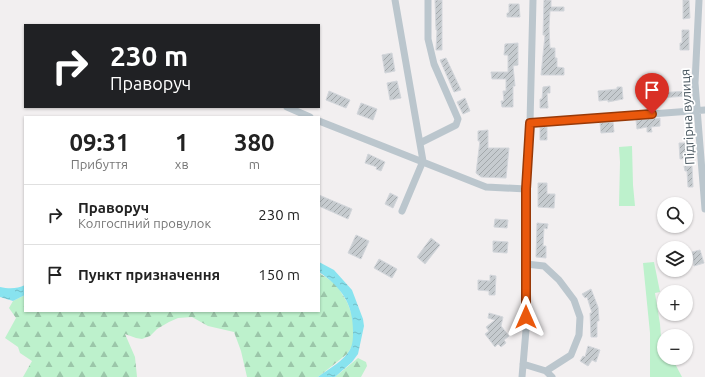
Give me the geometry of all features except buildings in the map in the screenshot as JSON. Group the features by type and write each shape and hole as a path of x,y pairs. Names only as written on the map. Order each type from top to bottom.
{"street":[{"path":"395,0 423,162 402,211"},
{"path":"420,143 456,125 458,119 434,64 428,39 428,0"},
{"path":"522,377 526,330 526,189 530,123 533,0"},
{"name":"Підгірна вулиця","path":"699,0 695,83 705,209"},
{"path":"289,108 308,116"},
{"path":"530,123 705,110"},
{"path":"320,121 486,187 526,189"},
{"path":"526,264 544,266 559,280 574,300 580,317 579,335 570,355 546,371"},
{"path":"523,364 546,371 552,377"}],"green space":[{"path":"632,146 635,206 619,206 619,147"},
{"path":"654,262 659,285 657,285 657,293 655,293 657,321 660,321 660,329 657,329 657,365 676,365 682,377 650,377 650,333 643,263"},
{"path":"320,274 336,284 347,302 353,317 353,345 347,354 318,377 247,377 241,351 234,332 208,326 192,317 178,318 157,329 150,336 142,339 125,334 135,357 137,377 23,377 32,361 20,353 18,347 5,338 16,318 9,308 13,301 24,296 24,312 320,312"},
{"path":"358,358 366,362 367,366 361,377 335,377"}],"water":[{"path":"320,263 334,270 352,290 363,319 364,326 358,354 352,362 335,377 318,377 344,357 352,346 353,340 351,312 348,304 339,290 320,273"},
{"path":"24,285 24,296 13,301 0,297 0,287 19,287"}],"route":[{"path":"526,317 526,189 530,123 652,114"}]}
